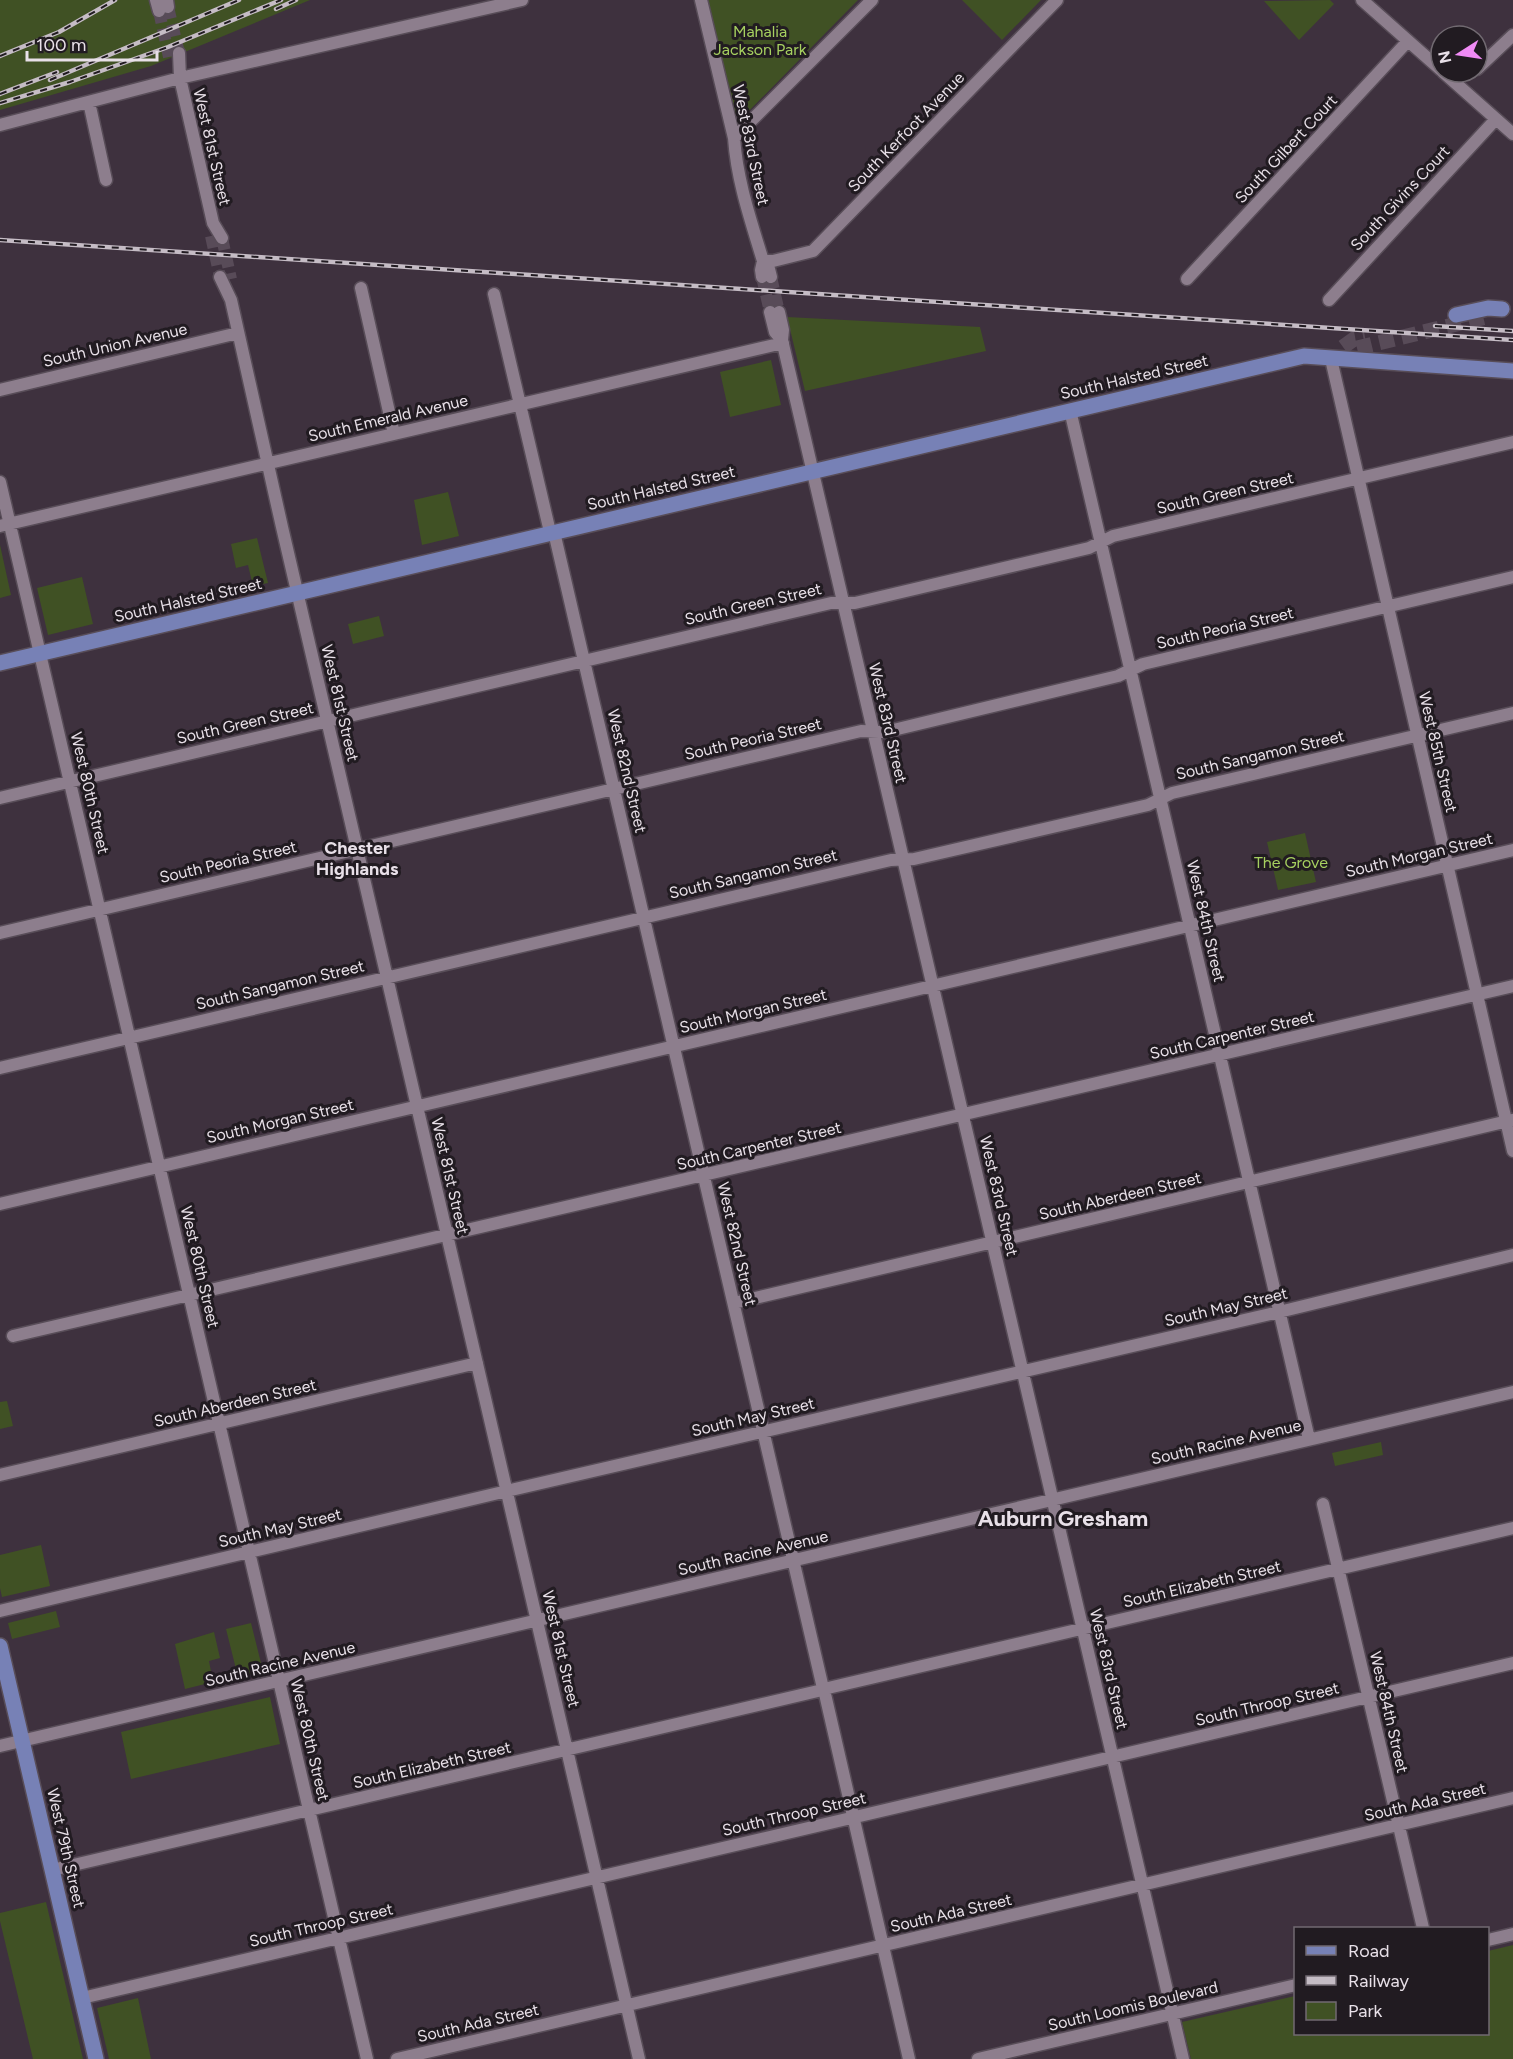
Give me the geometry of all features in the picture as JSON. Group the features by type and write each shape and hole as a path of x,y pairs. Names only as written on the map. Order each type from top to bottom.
{"main road":[{"path":"1456,315 1488,308 1502,311"},
{"path":"1331,359 1350,348"},
{"name":"South Halsted Street","path":"0,663 1304,356 1513,371"},
{"name":"West 79th Street","path":"0,1646 96,2059"}],"street":[{"path":"0,125 180,78 522,0"},
{"name":"West 83rd Street","path":"701,0 735,138 741,186 764,261 769,269 767,277"},
{"path":"735,138 872,0"},
{"name":"South Kerfoot Avenue","path":"764,261 813,251 1057,0"},
{"path":"1362,0 1429,60"},
{"path":"1489,58 1513,35"},
{"name":"South Gilbert Court","path":"1187,279 1408,41"},
{"name":"West 81st Street","path":"174,55 217,237"},
{"path":"1457,84 1513,134"},
{"path":"89,102 106,180"},
{"name":"South Givins Court","path":"1329,300 1496,119"},
{"name":"West 81st Street","path":"226,278 267,463 639,2059"},
{"path":"361,288 394,434"},
{"name":"West 82nd Street","path":"494,294 584,660 909,2059"},
{"name":"West 83rd Street","path":"775,312 783,330 783,342 843,603 1183,2059"},
{"name":"South Union Avenue","path":"0,390 238,333"},
{"name":"South Emerald Avenue","path":"5,524 783,342"},
{"name":"West 85th Street","path":"1331,359 1477,994 1510,1121 1513,1151"},
{"name":"West 84th Street","path":"1070,410 1309,1439"},
{"name":"South Green Street","path":"0,798 831,603 866,600 1089,548 1113,536 1513,442"},
{"name":"West 80th Street","path":"0,482 5,524 40,653 367,2059"},
{"name":"South Peoria Street","path":"0,933 861,731 885,732 1118,676 1143,664 1513,577"},
{"name":"South Sangamon Street","path":"0,1068 644,916 891,860 914,859 1148,805 1173,793 1513,713"},
{"name":"South Morgan Street","path":"0,1204 1513,850"},
{"name":"South Carpenter Street","path":"13,1336 1513,986"},
{"name":"South Aberdeen Street","path":"734,1303 1510,1121"},
{"name":"South May Street","path":"0,1611 1279,1312 1513,1255"},
{"name":"South Aberdeen Street","path":"0,1475 477,1363"},
{"name":"South Racine Avenue","path":"0,1746 1513,1392"},
{"name":"West 84th Street","path":"1323,1504 1423,1927"},
{"name":"South Elizabeth Street","path":"52,1870 1513,1528"},
{"name":"South Throop Street","path":"82,1998 1513,1663"},
{"name":"South Ada Street","path":"397,2059 1513,1798"},
{"path":"1489,1940 1513,1934"},
{"name":"South Loomis Boulevard","path":"978,2059 1294,1985"}],"green space":[{"path":"0,0 310,0 151,66 0,110"},
{"name":"Mahalia Jackson Park","path":"708,0 858,0 742,118 735,114"},
{"path":"962,0 1041,0 1002,40"},
{"path":"1330,0 1334,4 1299,40 1264,1"},
{"path":"787,317 980,327 986,351 805,391"},
{"path":"771,360 781,405 730,417 720,372"},
{"path":"448,492 459,536 422,545 414,500"},
{"path":"257,538 268,583 253,586 248,565 236,568 231,544"},
{"path":"0,545 11,595 0,598"},
{"path":"82,577 93,624 48,635 37,588"},
{"path":"379,616 384,636 353,644 348,624"},
{"name":"The Grove","path":"1305,833 1316,882 1278,890 1267,842"},
{"path":"7,1401 13,1426 0,1429 0,1402"},
{"path":"1381,1442 1383,1455 1335,1466 1332,1453"},
{"path":"41,1545 50,1586 2,1597 0,1555"},
{"path":"56,1611 60,1627 12,1639 8,1623"},
{"path":"251,1623 263,1671 238,1677 226,1629"},
{"path":"214,1632 220,1658 209,1661 213,1682 185,1689 175,1644"},
{"path":"270,1697 280,1744 131,1779 121,1732"},
{"path":"46,1902 83,2059 33,2059 0,1921 0,1913"},
{"path":"1513,1945 1513,2059 1191,2059 1182,2022 1294,1996 1294,2035 1489,2035 1489,1951"},
{"path":"138,1998 151,2059 109,2059 97,2008"}],"tunnel":[{"path":"168,7 179,53"},
{"path":"159,11 169,57"},
{"path":"211,236 220,277"},
{"path":"222,238 231,279"},
{"path":"762,277 770,312"},
{"path":"771,277 779,312"},
{"path":"1357,348 1490,316"},
{"path":"1343,347 1354,339 1365,337"}],"railway":[{"path":"0,56 59,32 115,0"},
{"path":"50,80 239,0"},
{"path":"0,103 70,82 168,47 281,0"},
{"path":"276,9 296,0"},
{"path":"0,94 57,72"},
{"path":"0,240 1513,340"},
{"path":"1435,326 1513,331"}],"district":[{"name":"Chester Highlands","path":"357,858"},
{"name":"Auburn Gresham","path":"1063,1518"}]}
